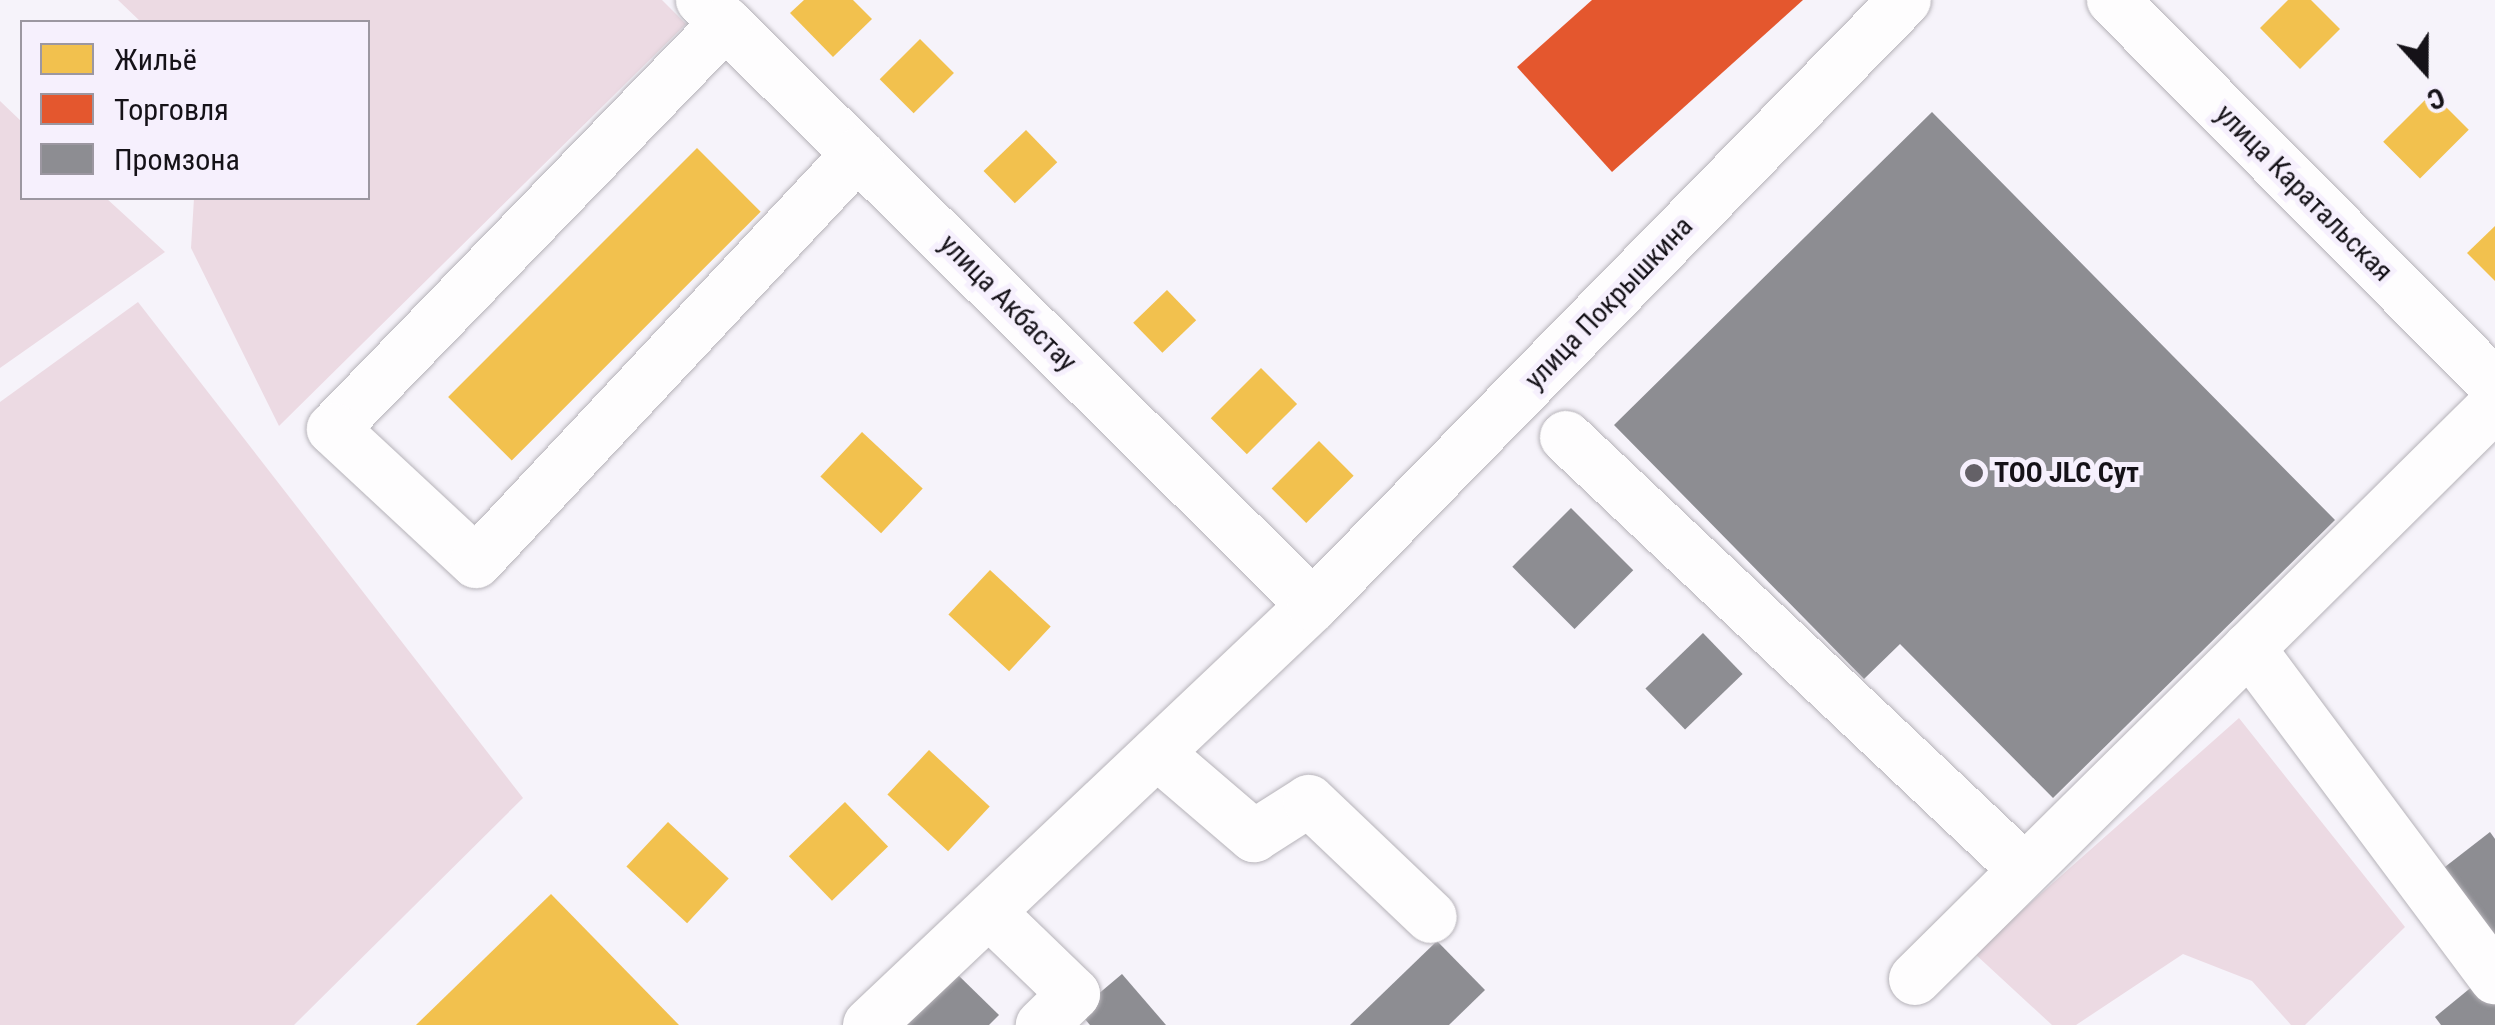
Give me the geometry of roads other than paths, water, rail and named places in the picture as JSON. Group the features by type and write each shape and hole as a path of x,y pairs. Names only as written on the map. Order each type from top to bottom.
{"street":[{"name":"улица Покрышкина","path":"870,1025 1313,606 1904,0"},
{"name":"улица Каратальская","path":"2113,0 2495,385"},
{"name":"улица Акбастау","path":"714,12 1313,606"},
{"path":"714,12 333,429 476,562 858,154"},
{"path":"1915,979 2495,404"},
{"path":"1566,437 2026,870"},
{"path":"2249,648 2495,978"},
{"path":"1157,754 1254,836 1309,800 1432,917"},
{"path":"990,912 1074,994 1042,1025"}],"place":[{"name":"ТОО JLC Сут","path":"1974,473"}]}
